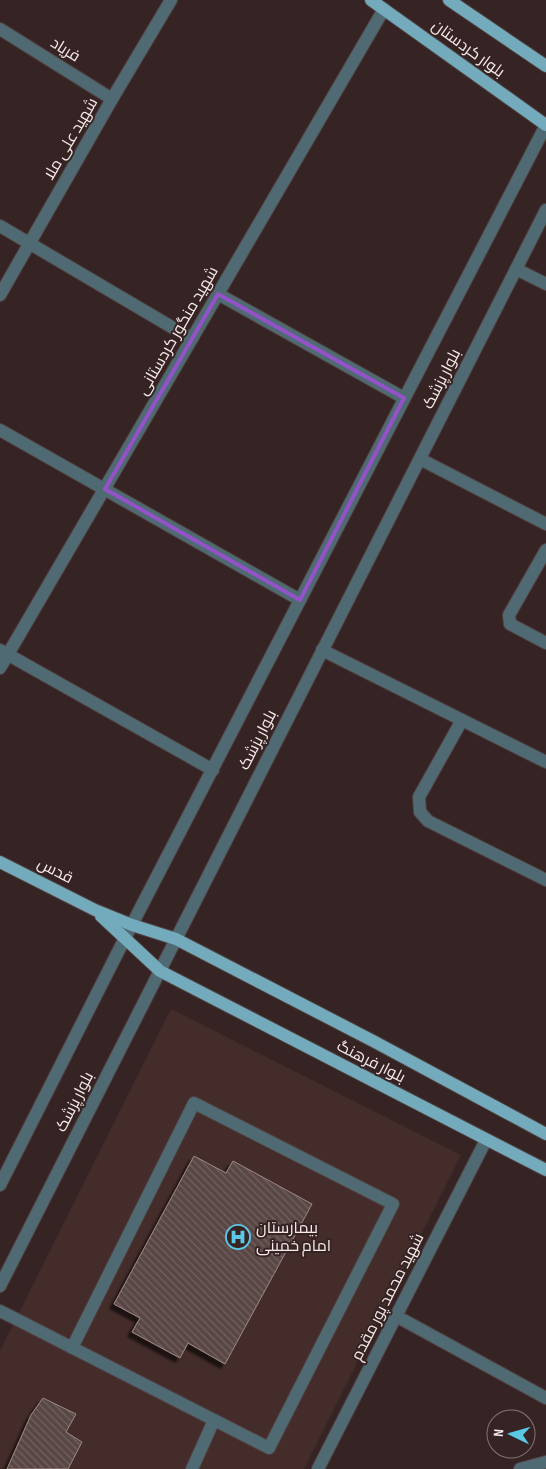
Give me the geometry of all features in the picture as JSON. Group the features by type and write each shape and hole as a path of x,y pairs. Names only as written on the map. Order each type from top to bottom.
{"main road":[{"name":"بلوار کردستان","path":"371,0 546,125"},
{"name":"بلوار کردستان","path":"449,0 546,66"},
{"name":"قدس","path":"0,862 95,910"},
{"name":"بلوار فرهنگ","path":"95,910 132,925 176,939 375,1042 546,1134"},
{"name":"بلوار فرهنگ","path":"95,910 160,971 546,1170"}],"street":[{"name":"شهید علی ملا","path":"0,294 171,0"},
{"name":"شهید منگور کردستانی","path":"0,668 4,652 105,489 384,9"},
{"name":"فریاد","path":"0,29 112,99"},
{"name":"بلوار پزشک","path":"0,1185 125,938 546,125"},
{"name":"بلوار پزشک","path":"0,1286 546,210"},
{"path":"0,226 192,339"},
{"path":"516,269 546,284"},
{"path":"218,294 404,398"},
{"path":"0,430 300,600"},
{"path":"420,459 546,524"},
{"path":"546,550 509,615 510,624 546,643"},
{"path":"322,650 546,762"},
{"path":"4,652 213,770"},
{"path":"462,720 420,797 420,812 428,820 546,880"},
{"path":"0,1311 72,1348 269,1448 393,1204 194,1103 72,1348"},
{"name":"شهید محمد پور مقدم","path":"318,1469 486,1140"},
{"path":"396,1316 546,1398"},
{"path":"192,1469 214,1420"},
{"path":"520,1469 546,1462"}],"highlighted area":[{"path":"218,294 404,398 300,600 105,489"}],"shaded area":[{"name":"بیمارستان امام خمینی","path":"171,1009 461,1155 304,1469 0,1469 0,1351"}],"building":[{"path":"194,1156 226,1173 233,1161 312,1204 225,1364 188,1343 180,1358 132,1332 140,1318 114,1304"},
{"path":"43,1398 76,1414 66,1432 82,1442 68,1469 7,1469 31,1415"}],"place":[{"name":"بیمارستان امام خمینی","path":"238,1237"}]}
